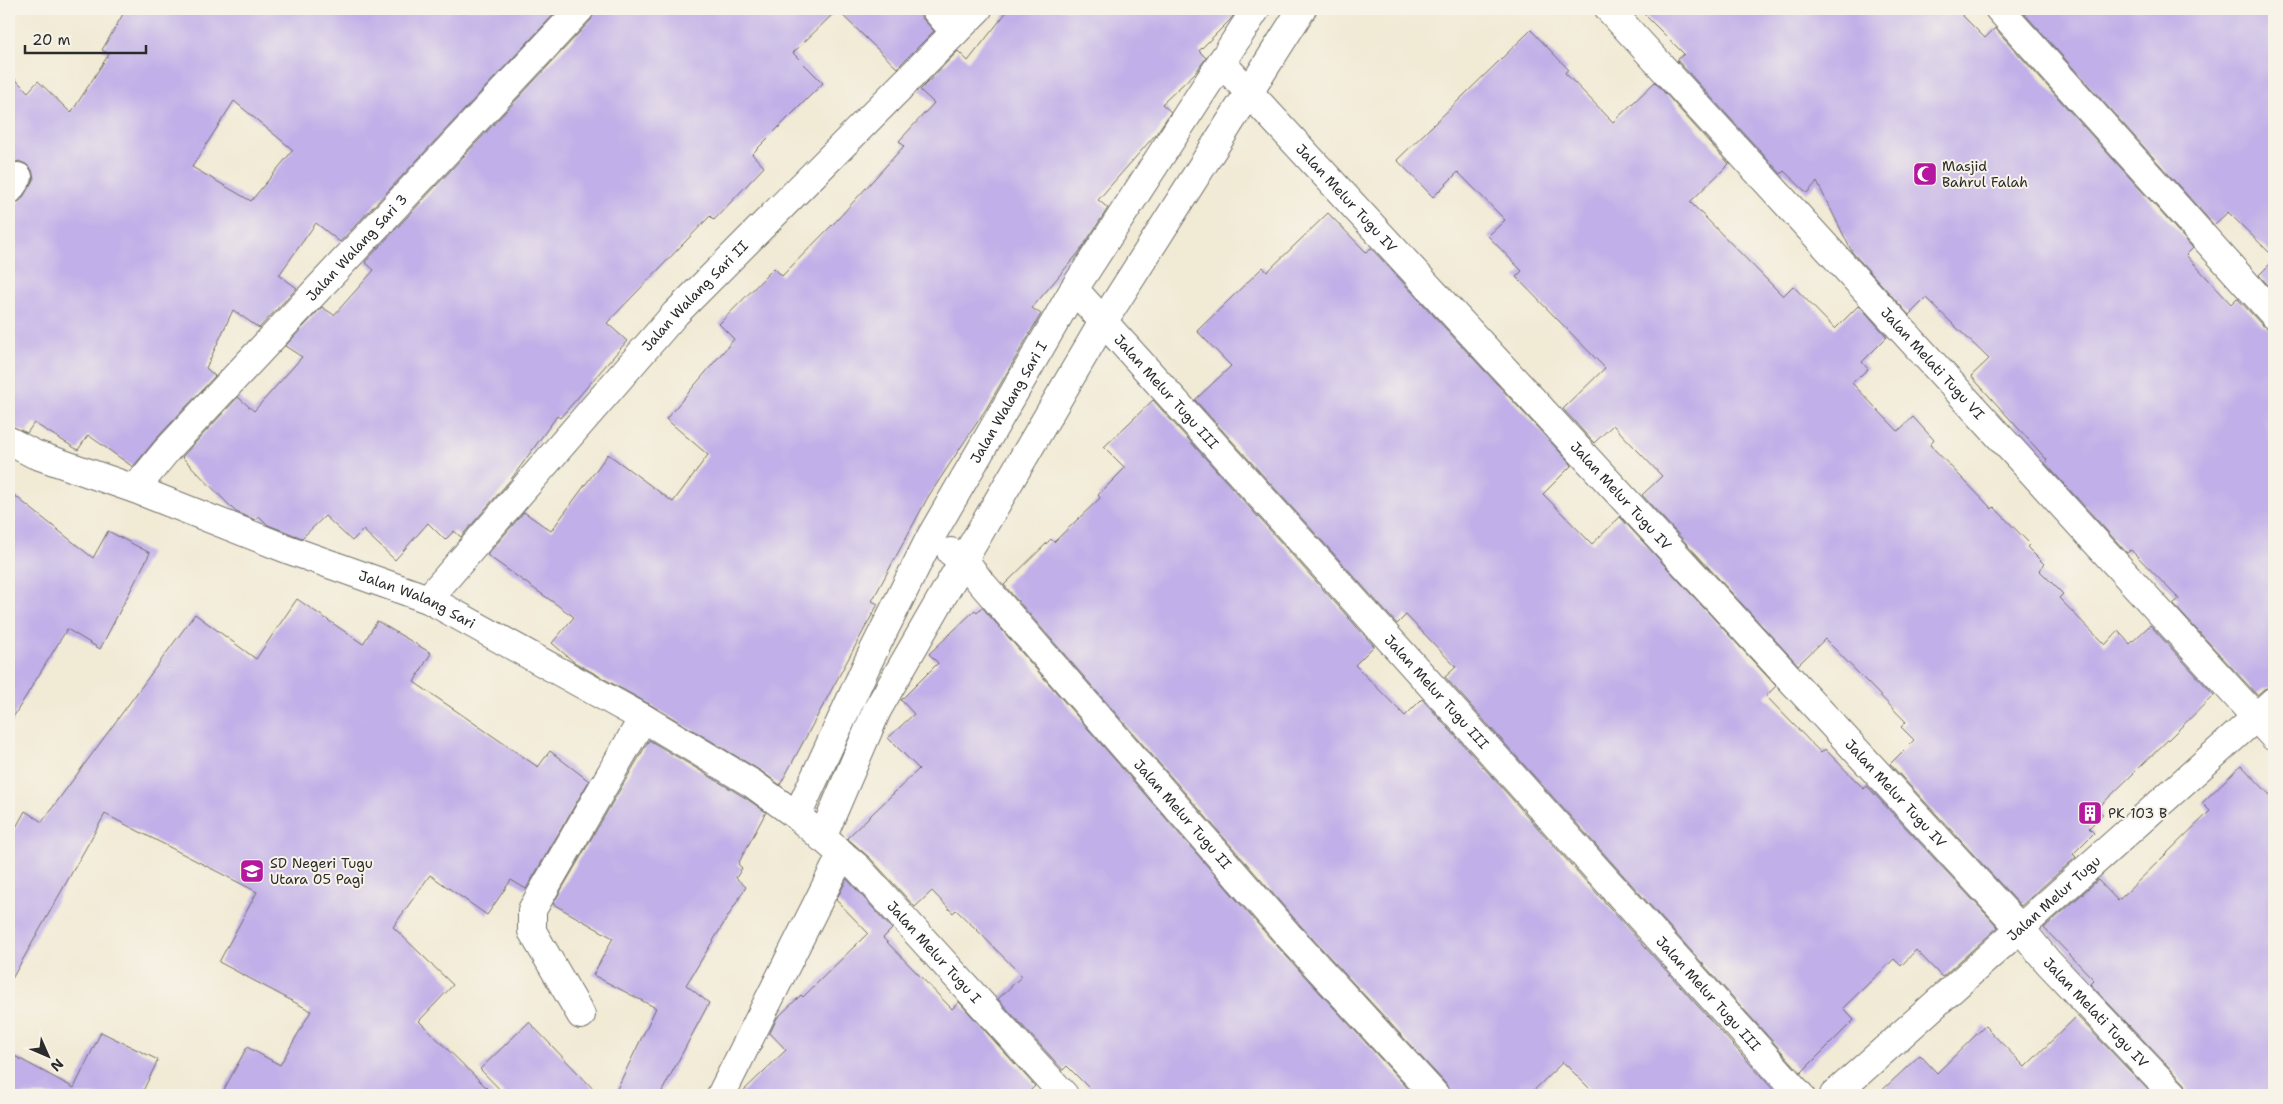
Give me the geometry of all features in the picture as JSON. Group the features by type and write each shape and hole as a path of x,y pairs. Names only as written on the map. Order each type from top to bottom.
{"street":[{"name":"Jalan Walang Sari 3","path":"134,489 167,450 580,9"},
{"path":"935,9 955,32"},
{"name":"Jalan Walang Sari II","path":"428,599 675,314 978,9"},
{"name":"Jalan Walang Sari I","path":"797,816 868,662 949,550 1074,289 1256,9"},
{"path":"721,1095 832,846 877,710 949,550 1103,322 1302,9"},
{"name":"Jalan Melati Tugu VI","path":"1609,9 2265,709 2274,738"},
{"path":"1999,9 2274,315"},
{"name":"Jalan Melur Tugu IV","path":"1221,62 2020,928"},
{"name":"Jalan Melur Tugu III","path":"1074,289 1800,1095"},
{"name":"Jalan Walang Sari","path":"9,441 34,454 134,489 287,549 428,599 643,718 753,784 797,816"},
{"name":"Jalan Melur Tugu II","path":"949,550 978,579 1276,920 1435,1095"},
{"name":"Jalan Melur Tugu","path":"1834,1095 2265,709"},
{"path":"581,1015 532,931 532,910 643,718"},
{"name":"Jalan Melur Tugu I","path":"797,816 858,868 1064,1095"},
{"name":"Jalan Melati Tugu IV","path":"2020,928 2048,962 2174,1095"}],"building":[{"path":"126,9 559,9 340,242 316,223 279,275 297,288 259,328 233,310 206,368 215,376 156,439 133,467 88,435 78,450 34,423 27,433 9,425 9,205 16,204 22,199 34,178 32,170 26,164 19,161 9,165 9,73 28,92 38,81 71,113 109,54 102,50","holes":["234,101 293,150 251,201 192,167"]},
{"path":"595,9 914,9 934,31 897,68 837,10 793,53 823,83 752,154 764,167 714,220 710,216 607,323 627,341 560,418 557,416 512,478 461,537 454,531 445,540 428,523 395,560 363,530 352,541 325,516 302,538 268,525 259,516 255,520 236,512 182,457 238,397 254,411 302,357 285,346 322,307 334,315 374,270 365,262 591,20"},
{"path":"1009,9 1238,9 1230,20 1199,51 1206,58 1196,72 1162,104 1171,112 1156,134 1098,200 1108,208 1080,251 1032,308 1041,314 986,409 928,497 872,601 878,604 780,785 761,771 651,705 574,662 552,643 574,617 487,555 524,512 551,531 608,454 673,502 708,455 666,419 734,339 719,324 774,268 782,276 837,220 904,146 899,141 934,103 920,90 958,51 968,61"},
{"path":"1639,9 1956,9 1985,38 1995,28 2193,248 2186,255 2231,304 2237,298 2262,325 2274,330 2274,686 2264,689 2257,695 2173,604 2179,599 2131,550 2127,553 2045,463 2047,460 1971,376 1989,359 1926,298 1909,315 1852,252 1817,182 1807,193 1784,171 1781,174 1677,60 1684,54"},
{"path":"2020,9 2274,9 2274,257 2228,212 2214,225"},
{"path":"1531,30 1568,69 1565,73 1613,122 1655,82 1729,164 1690,202 1783,296 1793,286 1835,329 1859,305 1887,337 1862,362 1868,369 1852,383 1898,431 1913,417 1934,440 1930,445 1992,509 1994,507 2030,544 2027,547 2044,564 2039,570 2063,594 2059,598 2105,645 2118,631 2130,644 2150,625 2214,695 2097,809 2103,814 2089,828 2094,833 2073,854 2076,857 2021,906 1890,764 1914,740 1901,727 1906,722 1825,639 1798,665 1642,495 1662,476 1613,425 1594,443 1563,409 1605,368 1516,277 1522,271 1488,236 1505,220 1458,172 1433,197 1397,160"},
{"path":"1328,213 1366,252 1371,248 1572,465 1543,494 1592,544 1620,517 1776,686 1766,696 1821,753 1825,749 1864,789 1867,786 1998,927 1942,977 1916,950 1901,966 1894,959 1843,1008 1854,1020 1801,1073 1445,677 1456,667 1406,615 1397,624 1195,400 1231,366 1197,331 1263,267 1267,272"},
{"path":"2274,260 2274,292 2259,275"},
{"path":"1153,400 1374,646 1355,665 1405,716 1422,699 1778,1095 1596,1095 1563,1062 1529,1095 1450,1095 1446,1084 1300,925 1004,585 1051,539 1054,542 1100,498 1098,495 1125,468 1104,447"},
{"path":"9,491 93,558 108,531 150,553 100,649 67,629 9,724"},
{"path":"297,599 363,644 377,621 431,653 414,682 538,767 550,751 589,781 526,889 511,880 487,915 430,875 393,927 453,985 419,1021 494,1095 221,1095 247,1047 280,1065 311,1011 219,962 257,892 105,814 9,984 9,840 25,811 42,822 195,614 256,659"},
{"path":"982,607 1276,945 1414,1095 1096,1095 1067,1066 1063,1070 998,999 1022,976 956,910 953,913 932,891 915,907 870,858 847,838 919,769 888,738 914,714 901,700 938,663 929,654 975,610 977,612"},
{"path":"649,740 766,812 738,864 742,868 736,878 746,887 686,985 709,1003 660,1095 614,1095 656,1008 593,975 613,938 553,904"},
{"path":"2241,765 2274,799 2274,1095 2189,1095 2185,1084 2090,984 2094,980 2044,928 2098,880 2118,901 2210,811 2202,803"},
{"path":"847,879 892,929 883,938 952,1009 959,1002 1035,1086 1026,1095 739,1095 786,1050 770,1033 777,1018 801,995 803,997 868,933 836,900"},
{"path":"2077,1016 2153,1095 1877,1095 1920,1055 1937,1073 1985,1026 2025,1067"},
{"path":"529,1022 599,1095 505,1095 480,1069"},
{"path":"101,1032 158,1060 141,1095 9,1095 9,1053 74,1088"}],"place":[{"name":"Masjid Bahrul Falah","path":"1925,174"},
{"name":"PK 103 B","path":"2090,813"},
{"name":"SD Negeri Tugu Utara 05 Pagi","path":"252,871"}]}
